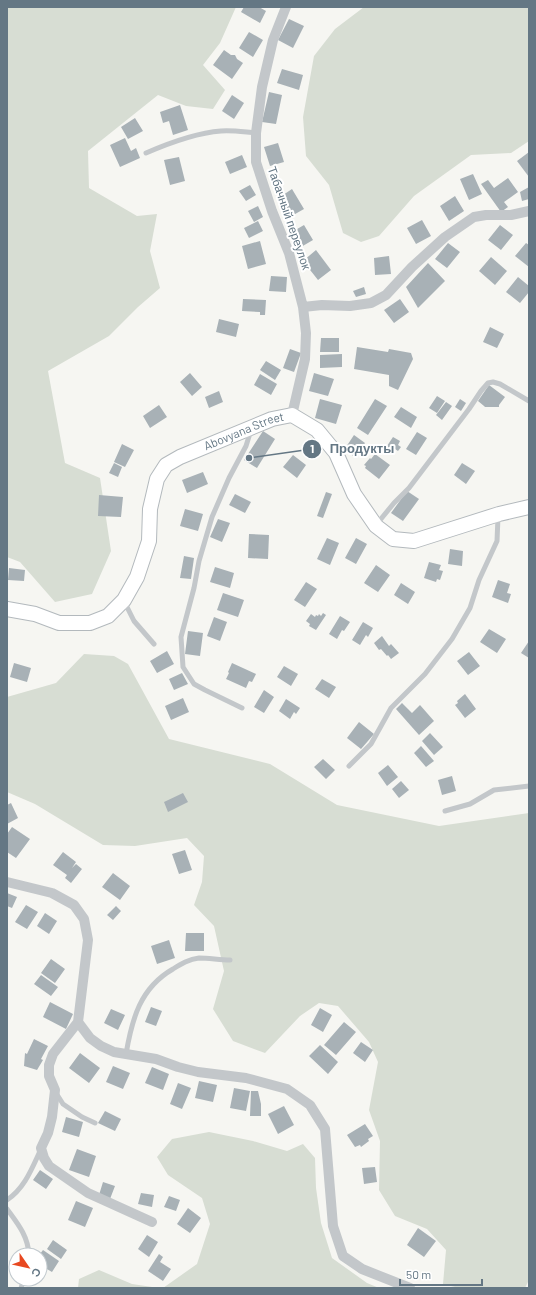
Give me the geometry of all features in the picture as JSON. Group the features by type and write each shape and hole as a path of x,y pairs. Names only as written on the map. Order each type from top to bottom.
{"street":[{"name":"Табачный переулок","path":"286,7 271,46 262,87 256,133 256,162 272,211 289,252 303,307 306,334 305,359 292,415"},
{"path":"303,307 322,305 350,306 371,303 386,295 418,262 445,238 474,217 529,211"},
{"name":"Abovyana Street","path":"7,609 35,614 59,623 90,623 108,616 124,600 137,577 148,541 150,509 157,479 166,465 180,457 251,429 272,419 292,415 317,430 336,453 354,494 376,526 393,539 414,541 529,506"},
{"path":"7,882 52,893 74,905 84,919 88,940 78,1022 53,1054 49,1065 49,1076 55,1090 52,1117 48,1133 41,1148 44,1158 49,1166 88,1193 152,1222"},
{"path":"78,1022 90,1038 101,1046 114,1052 156,1059 198,1072 246,1078 287,1089 310,1105 325,1129 333,1226 343,1256 362,1269 410,1288"}],"lane":[{"path":"146,153 164,145 222,130 256,133"},
{"path":"376,526 417,477 488,383 493,382 500,384 529,401"},
{"path":"242,708 194,684 183,668 181,637 194,588 199,561 212,517 229,478 246,446 251,429"},
{"path":"349,766 371,744 391,708 425,674 455,633 470,608 479,580 497,541 499,514"},
{"path":"124,600 134,621 154,644"},
{"path":"445,811 470,804 494,790 529,786"},
{"path":"126,1054 130,1030 139,1006 150,987 161,976 185,962 198,958 230,960"},
{"path":"55,1090 64,1104 82,1117 95,1123"},
{"path":"7,1200 16,1194 30,1174 41,1148"},
{"path":"7,1209 21,1226 28,1247"}],"shaded area":[{"path":"7,7 236,7 220,43 203,65 225,90 213,109 186,106 158,95 88,151 89,188 137,216 157,214 150,251 160,288 138,307 109,336 48,371 65,463 100,478 111,551 92,594 55,602 20,562 7,557"},
{"path":"364,7 529,7 529,141 511,153 471,155 414,196 379,236 361,242 343,233 329,185 306,156 303,117 314,56 335,29"},
{"path":"84,654 114,656 128,664 169,739 270,764 337,805 439,826 529,813 529,1280 525,1288 459,1288 443,1284 446,1250 427,1229 395,1216 379,1190 380,1141 369,1110 378,1062 369,1042 338,1006 319,1003 300,1016 265,1053 233,1041 213,1009 224,971 214,926 194,905 202,882 204,856 187,838 135,846 103,845 35,804 7,792 7,697 56,683"},
{"path":"209,1132 253,1141 287,1151 303,1144 315,1158 316,1188 321,1223 332,1258 367,1283 379,1288 163,1288 197,1264 210,1224 202,1198 168,1175 157,1157 172,1139"},
{"path":"99,1270 132,1284 159,1288 78,1288 79,1279"}],"building":[{"path":"244,7 259,7 266,11 260,23 241,12"},
{"path":"289,19 304,26 293,48 278,40"},
{"path":"249,32 263,40 253,57 239,48"},
{"path":"224,50 231,55 235,55 237,59 243,63 232,79 213,65"},
{"path":"282,69 303,75 299,90 277,83"},
{"path":"269,92 282,95 276,124 262,122"},
{"path":"232,95 244,103 234,119 222,111"},
{"path":"180,105 188,130 173,135 169,121 163,123 160,112"},
{"path":"135,118 143,131 128,139 121,127"},
{"path":"125,138 131,151 136,148 140,158 120,167 110,145"},
{"path":"278,143 284,162 270,166 264,147"},
{"path":"529,152 529,177 517,161"},
{"path":"242,155 247,167 230,174 225,162"},
{"path":"179,157 185,181 170,185 164,160"},
{"path":"473,174 482,194 469,200 460,179"},
{"path":"508,178 518,192 504,202 508,207 501,212 481,184 488,180 494,188"},
{"path":"250,185 256,195 246,201 239,191"},
{"path":"529,187 529,199 522,201 520,192"},
{"path":"292,189 304,209 288,218 277,199"},
{"path":"455,196 464,211 449,221 440,206"},
{"path":"258,206 263,217 254,222 248,211"},
{"path":"422,220 431,236 416,244 407,228"},
{"path":"258,221 263,231 249,238 244,228"},
{"path":"304,225 313,240 301,247 292,232"},
{"path":"500,225 513,235 501,250 488,240"},
{"path":"260,241 266,264 248,269 242,246"},
{"path":"448,243 460,252 447,268 435,259"},
{"path":"526,243 529,245 529,267 515,256"},
{"path":"316,250 331,270 318,280 303,261"},
{"path":"389,256 391,274 375,275 374,258"},
{"path":"491,257 507,271 495,285 479,271"},
{"path":"428,263 445,281 418,308 406,287"},
{"path":"271,276 287,277 286,292 269,291"},
{"path":"518,277 529,286 529,292 520,303 506,292"},
{"path":"364,287 366,294 356,297 353,291"},
{"path":"243,299 266,300 265,315 260,315 260,312 242,311"},
{"path":"400,299 409,312 394,323 384,310"},
{"path":"219,319 239,324 236,337 216,332"},
{"path":"490,327 504,334 497,348 483,342"},
{"path":"321,338 339,338 339,352 320,352"},
{"path":"357,347 388,352 389,349 411,353 413,359 398,390 389,386 389,375 354,369"},
{"path":"290,349 301,353 294,372 283,368"},
{"path":"342,354 342,367 320,368 320,355"},
{"path":"266,361 281,370 275,380 260,370"},
{"path":"190,373 202,387 192,396 180,382"},
{"path":"314,373 334,379 328,396 309,391"},
{"path":"260,374 277,384 271,395 254,385"},
{"path":"489,385 505,397 499,407 485,407 478,401"},
{"path":"219,391 223,402 209,408 205,397"},
{"path":"437,396 445,401 437,413 429,408"},
{"path":"320,399 342,405 336,424 315,418"},
{"path":"375,399 387,406 368,435 357,428"},
{"path":"460,399 466,403 461,411 455,407"},
{"path":"446,402 452,406 442,420 436,415"},
{"path":"159,405 167,417 150,428 143,416"},
{"path":"401,407 417,417 411,428 394,417"},
{"path":"263,431 275,439 257,468 244,460"},
{"path":"417,432 427,438 416,455 406,449"},
{"path":"354,435 365,443 355,457 344,450"},
{"path":"393,437 400,441 398,445 401,447 398,451 395,449 392,454 385,449"},
{"path":"122,444 134,450 125,467 114,462"},
{"path":"375,454 390,465 379,479 365,468 366,466 364,465"},
{"path":"293,455 306,465 297,478 283,467"},
{"path":"114,463 122,467 118,477 109,473"},
{"path":"462,463 475,471 466,484 454,475"},
{"path":"203,472 208,484 187,493 182,480"},
{"path":"407,491 419,499 403,521 391,513"},
{"path":"326,492 332,494 323,518 317,516"},
{"path":"235,494 251,502 245,513 229,505"},
{"path":"99,495 123,497 121,517 98,516"},
{"path":"185,509 203,514 198,531 180,526"},
{"path":"218,519 230,523 222,542 210,537"},
{"path":"249,534 269,535 268,559 248,558"},
{"path":"327,538 339,543 330,565 317,559"},
{"path":"356,538 367,544 356,564 345,558"},
{"path":"450,549 463,551 462,566 448,564"},
{"path":"184,556 194,558 191,579 180,578"},
{"path":"429,562 441,565 439,570 443,571 440,580 437,579 436,582 424,578"},
{"path":"376,565 390,575 378,592 364,583"},
{"path":"215,567 234,573 230,588 210,582"},
{"path":"9,568 25,570 24,581 8,580"},
{"path":"498,580 510,584 507,593 511,594 508,603 492,597"},
{"path":"306,582 317,589 305,607 294,600"},
{"path":"401,583 415,592 408,604 394,595"},
{"path":"223,593 244,600 238,617 217,610"},
{"path":"323,613 326,615 316,630 309,626 310,624 306,621 311,614 315,617 319,614 321,616"},
{"path":"340,616 350,622 344,631 342,630 337,639 329,634"},
{"path":"214,617 227,622 220,641 207,636"},
{"path":"363,622 373,628 368,637 366,635 360,645 352,640"},
{"path":"489,629 506,639 497,653 480,642"},
{"path":"188,631 203,633 200,656 185,654"},
{"path":"382,636 389,646 391,644 399,653 391,659 381,649 379,650 374,643"},
{"path":"529,641 529,658 521,653"},
{"path":"167,651 174,664 157,673 150,661"},
{"path":"469,652 480,666 468,675 457,661"},
{"path":"14,663 31,668 27,682 10,677"},
{"path":"232,663 256,674 252,682 249,681 246,688 226,679"},
{"path":"284,666 298,674 291,686 277,677"},
{"path":"182,673 188,684 174,690 169,679"},
{"path":"322,679 336,687 329,698 315,689"},
{"path":"264,690 274,697 264,713 254,707"},
{"path":"465,694 476,709 465,718 455,705 458,703 457,701"},
{"path":"183,698 189,712 171,720 165,706"},
{"path":"286,699 300,708 296,714 294,712 290,719 279,711"},
{"path":"402,703 412,713 420,705 434,721 419,735 396,709"},
{"path":"359,722 374,734 361,749 347,738"},
{"path":"430,733 443,747 434,755 422,741"},
{"path":"421,746 434,761 426,767 414,753"},
{"path":"323,759 335,770 326,779 314,767"},
{"path":"388,765 398,777 387,786 378,773"},
{"path":"452,776 456,791 442,795 438,780"},
{"path":"401,781 409,790 399,798 392,789"},
{"path":"183,793 188,802 168,812 164,802"},
{"path":"11,803 18,818 7,824 7,805"},
{"path":"12,827 30,839 16,858 7,852 7,834"},
{"path":"185,850 192,870 179,874 172,854"},
{"path":"63,852 76,862 72,868 76,864 82,869 71,883 65,878 67,875 53,865"},
{"path":"113,873 130,886 120,900 102,887"},
{"path":"7,893 17,897 12,908 7,906"},
{"path":"26,905 38,912 27,929 15,922"},
{"path":"116,906 121,911 113,920 107,915"},
{"path":"45,913 57,921 49,934 37,926"},
{"path":"186,933 204,933 204,951 185,951"},
{"path":"169,940 175,958 157,964 151,946"},
{"path":"51,959 65,969 55,983 41,973"},
{"path":"41,975 58,987 51,996 34,984"},
{"path":"50,1002 73,1014 66,1029 43,1017"},
{"path":"151,1007 162,1011 156,1026 145,1022"},
{"path":"320,1008 332,1015 323,1032 311,1025"},
{"path":"111,1009 125,1015 118,1030 104,1023"},
{"path":"344,1022 356,1032 336,1055 324,1045"},
{"path":"34,1039 48,1046 41,1059 43,1060 37,1070 24,1066 25,1053 27,1054"},
{"path":"361,1042 373,1050 365,1062 353,1053"},
{"path":"320,1045 338,1062 328,1074 309,1056"},
{"path":"80,1053 100,1068 89,1083 69,1068"},
{"path":"113,1066 130,1073 123,1089 106,1082"},
{"path":"152,1067 169,1074 163,1090 145,1083"},
{"path":"199,1081 217,1085 213,1102 195,1098"},
{"path":"178,1083 191,1088 182,1109 170,1104"},
{"path":"234,1088 250,1091 246,1111 230,1108"},
{"path":"251,1091 258,1091 261,1104 261,1116 250,1116"},
{"path":"284,1106 294,1125 278,1134 268,1114"},
{"path":"105,1111 121,1119 115,1131 98,1123"},
{"path":"66,1117 83,1122 79,1137 62,1132"},
{"path":"365,1124 373,1136 361,1147 360,1145 355,1147 347,1135"},
{"path":"77,1149 96,1156 89,1177 69,1170"},
{"path":"375,1167 377,1182 364,1184 362,1168"},
{"path":"40,1170 53,1179 46,1189 33,1180"},
{"path":"103,1182 115,1186 110,1199 99,1195"},
{"path":"141,1193 154,1195 152,1207 138,1204"},
{"path":"169,1196 180,1200 176,1211 164,1207"},
{"path":"76,1201 93,1208 85,1227 68,1220"},
{"path":"188,1208 201,1218 190,1233 177,1224"},
{"path":"418,1228 436,1241 424,1257 407,1245"},
{"path":"147,1235 158,1242 149,1257 138,1249"},
{"path":"53,1240 67,1250 61,1259 48,1250"},
{"path":"48,1253 59,1261 52,1272 48,1270"},
{"path":"159,1254 163,1257 160,1262 171,1269 163,1281 148,1271"}],"place":[{"name":"Продукты","path":"249,458"}]}
